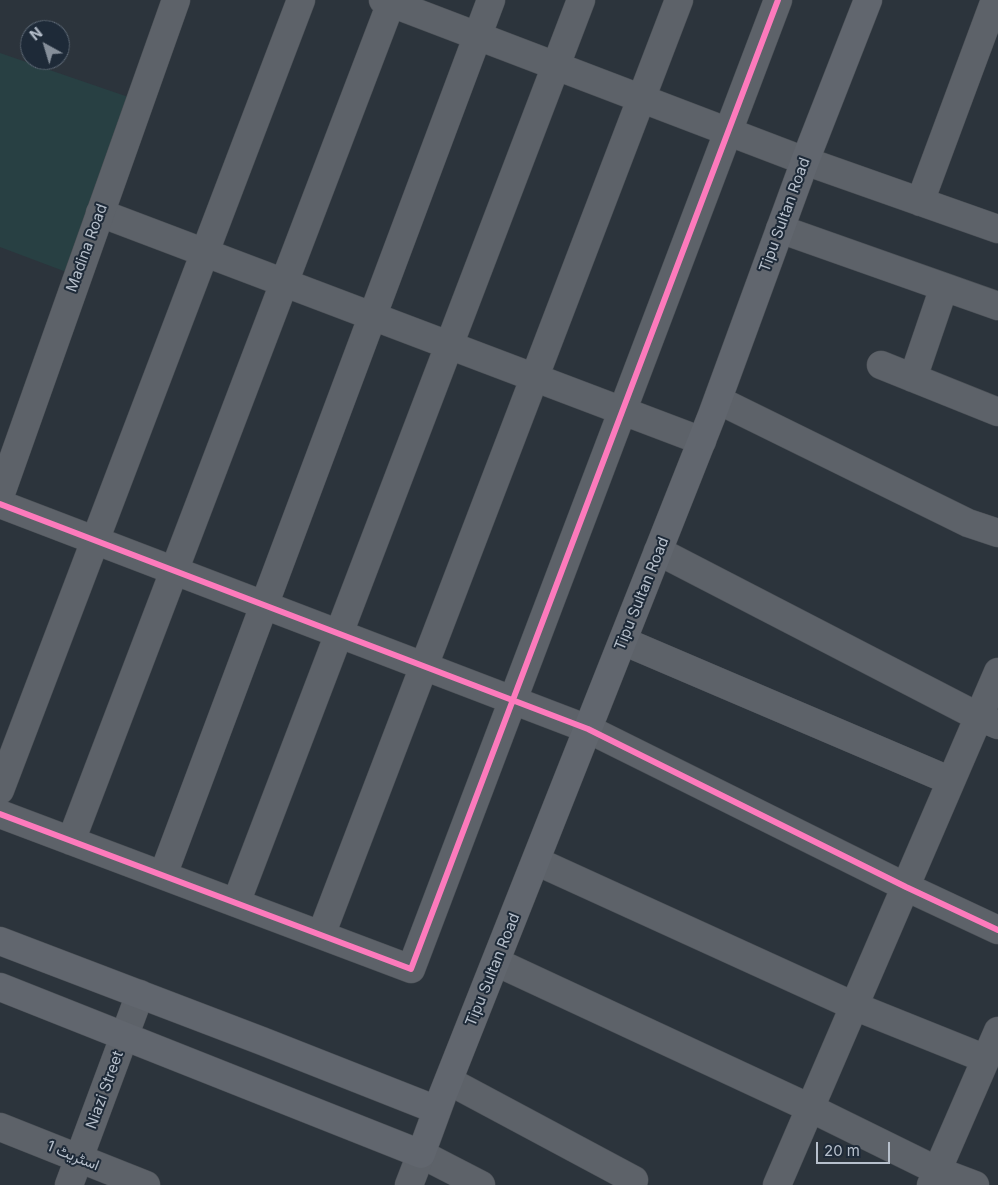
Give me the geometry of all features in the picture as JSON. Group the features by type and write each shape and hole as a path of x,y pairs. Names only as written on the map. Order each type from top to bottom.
{"main road":[{"name":"Tipu Sultan Road","path":"421,1154 718,400 804,161 868,0"},
{"path":"0,940 438,1110"},
{"path":"0,987 421,1154"}],"street":[{"name":"Madina Road","path":"0,496 176,0"},
{"path":"0,790 301,0"},
{"path":"163,875 490,0"},
{"path":"236,903 581,0"},
{"path":"321,935 678,0"},
{"path":"0,814 411,969 778,0"},
{"path":"920,202 995,0"},
{"path":"71,841 284,283 389,1 804,161 998,229"},
{"path":"100,213 702,441"},
{"path":"780,229 998,306"},
{"path":"913,378 944,287"},
{"path":"881,365 998,412"},
{"path":"718,400 968,523 998,534"},
{"path":"0,504 588,729 998,930"},
{"path":"658,552 988,721"},
{"path":"623,640 951,781"},
{"path":"777,1185 951,781 988,721 998,672"},
{"path":"536,861 854,1006 986,1059"},
{"path":"496,962 810,1108 934,1178 975,1185"},
{"name":"Niazi Street","path":"70,1185 140,994"},
{"path":"934,1178 998,1032"},
{"path":"449,1081 634,1180"},
{"name":"اسٹریٹ 1","path":"0,1127 146,1185"},
{"path":"421,1154 481,1185"},
{"name":"Tipu Sultan Road","path":"409,1185 421,1154"}],"green space":[{"path":"0,53 20,60 20,70 50,70 140,101 77,276 0,247"}],"cycle path":[{"path":"0,814 411,969 778,0"},
{"path":"0,504 588,729 906,887 998,930"}]}
